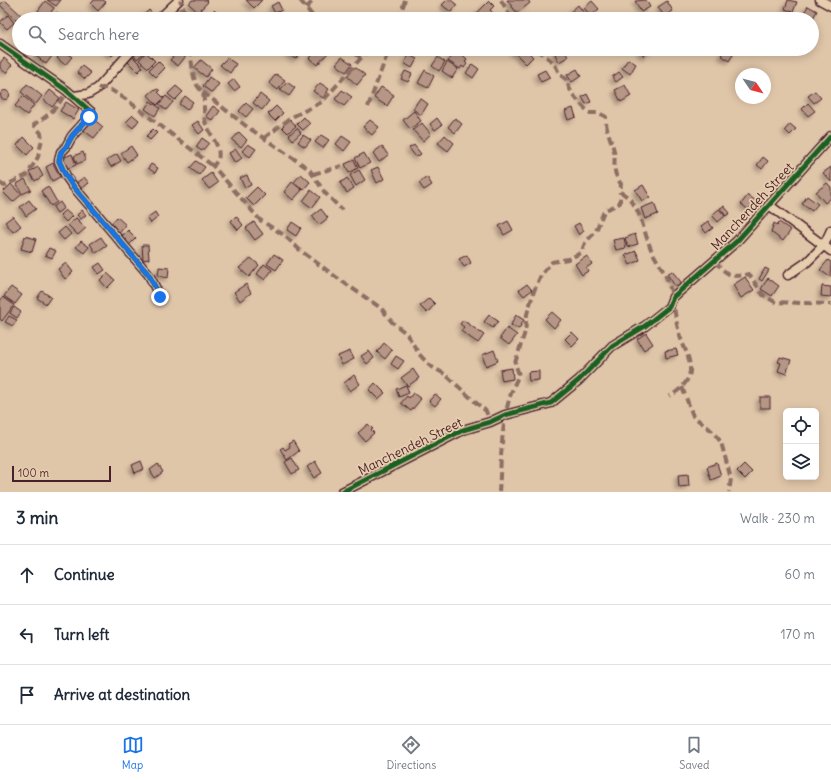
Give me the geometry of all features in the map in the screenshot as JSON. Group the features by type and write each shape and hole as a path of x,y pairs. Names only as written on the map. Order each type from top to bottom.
{"street":[{"path":"166,12 179,0"},
{"path":"820,0 831,6"},
{"path":"0,44 12,52"},
{"path":"17,56 74,96 91,112 89,117 72,136 66,147 61,152 59,161 66,176 73,186 149,275 160,297"},
{"path":"74,96 88,94 95,90 127,56"},
{"name":"Manchendeh Street","path":"342,492 463,430 490,422 505,415 551,403 579,380 612,346 645,326 669,307 672,297 737,241 831,136"},
{"path":"769,205 813,239 824,244 831,251"},
{"path":"788,275 807,262 824,244 831,230"}],"building":[{"path":"5,0 18,12 12,12 12,16 0,5"},
{"path":"47,0 61,0 56,6"},
{"path":"94,0 103,0 106,2 98,11 91,4"},
{"path":"192,0 206,0 208,2 198,12 189,4"},
{"path":"246,0 262,0 254,8"},
{"path":"447,0 451,0 457,5 451,12 442,5"},
{"path":"507,0 528,0 530,3 516,12"},
{"path":"646,0 650,7 641,12 635,1"},
{"path":"788,0 797,2 793,12 785,9"},
{"path":"45,1 54,8 51,12 38,11"},
{"path":"489,1 494,6 490,10 492,12 478,12"},
{"path":"592,1 599,9 596,12 588,12 584,8"},
{"path":"667,1 673,11 661,12 658,7"},
{"path":"278,2 282,10 274,12 271,6"},
{"path":"578,5 583,12 570,12"},
{"path":"808,6 817,11 816,12 804,12"},
{"path":"8,15 12,20 12,25 7,29 0,22"},
{"path":"36,56 52,56 46,64"},
{"path":"59,56 72,57 65,65 57,58"},
{"path":"142,56 150,56 155,61 148,68 139,60"},
{"path":"174,56 186,56 178,66 170,60"},
{"path":"292,56 298,56 295,59"},
{"path":"311,56 325,56 317,65 309,58"},
{"path":"408,56 417,59 412,68 404,63"},
{"path":"451,56 464,56 467,59 465,62 467,64 464,68 462,66 460,69 448,61"},
{"path":"518,56 533,57 526,64"},
{"path":"556,56 568,56 568,57 559,62"},
{"path":"722,56 732,56 729,61"},
{"path":"133,57 143,67 138,72 128,62"},
{"path":"342,57 352,64 346,72 336,64"},
{"path":"438,57 445,62 439,71 432,66"},
{"path":"4,58 12,65 6,73 0,68 0,63"},
{"path":"227,58 236,64 230,73 220,65"},
{"path":"628,59 636,64 630,74 622,68"},
{"path":"201,60 212,69 206,77 194,68"},
{"path":"158,61 165,68 156,77 149,70"},
{"path":"447,62 458,69 452,78 442,71"},
{"path":"472,64 479,69 473,78 466,73"},
{"path":"82,66 91,73 85,79 77,72"},
{"path":"355,67 365,75 357,85 347,76"},
{"path":"577,69 581,76 572,82 567,75"},
{"path":"425,70 434,76 428,88 418,83"},
{"path":"545,70 550,78 541,82 537,74"},
{"path":"405,71 412,74 408,82 401,79"},
{"path":"619,72 623,77 616,82 612,77"},
{"path":"276,74 285,80 278,90 269,83"},
{"path":"209,77 219,84 212,93 203,86"},
{"path":"234,79 240,87 234,91 228,84"},
{"path":"287,82 295,88 289,96 280,90"},
{"path":"320,83 329,89 323,98 313,91"},
{"path":"27,84 42,96 36,104 21,92"},
{"path":"625,85 631,96 621,102 615,90"},
{"path":"176,86 183,92 175,100 168,94"},
{"path":"381,87 394,95 387,106 374,98"},
{"path":"155,89 160,91 158,92 164,98 157,105 148,95"},
{"path":"5,90 10,95 5,100 0,95"},
{"path":"50,90 60,98 52,107 43,99"},
{"path":"342,90 352,97 344,106 335,99"},
{"path":"815,91 821,98 814,103 808,96"},
{"path":"260,94 269,101 262,110 253,103"},
{"path":"587,94 591,102 586,104 582,97"},
{"path":"23,96 34,105 27,115 15,106"},
{"path":"166,96 173,102 166,110 159,104"},
{"path":"185,96 193,102 187,110 179,104"},
{"path":"420,98 428,104 421,115 413,109"},
{"path":"150,101 160,108 155,116 145,109"},
{"path":"66,102 79,110 73,119 60,111"},
{"path":"246,103 253,109 246,117 239,111"},
{"path":"808,103 815,111 808,116 802,109"},
{"path":"213,106 220,111 213,121 206,116"},
{"path":"276,106 283,113 275,121 268,114"},
{"path":"573,108 576,117 568,120 565,111"},
{"path":"414,111 421,121 410,129 403,120"},
{"path":"133,115 139,120 133,128 126,122"},
{"path":"304,117 310,124 303,130 297,124"},
{"path":"92,118 103,127 94,138 83,130"},
{"path":"437,118 442,125 435,130 430,124"},
{"path":"455,118 462,124 455,133 448,127"},
{"path":"290,119 296,126 288,133 282,127"},
{"path":"370,120 379,127 372,135 363,127"},
{"path":"198,121 204,130 199,134 192,125"},
{"path":"422,123 431,134 423,141 413,130"},
{"path":"790,124 796,129 790,135 785,130"},
{"path":"297,128 301,133 293,140 289,135"},
{"path":"153,129 157,133 150,140 146,136"},
{"path":"239,132 247,140 241,147 232,140"},
{"path":"303,135 311,140 305,147 298,142"},
{"path":"321,135 329,140 323,148 315,142"},
{"path":"445,135 454,143 448,151 438,143"},
{"path":"342,136 351,142 344,151 336,144"},
{"path":"24,137 34,147 27,155 17,145"},
{"path":"202,138 209,143 202,151 196,147"},
{"path":"248,144 256,149 250,157 242,151"},
{"path":"414,145 421,154 416,157 409,148"},
{"path":"131,146 137,155 127,162 121,153"},
{"path":"382,146 388,155 379,162 373,153"},
{"path":"236,149 242,158 235,163 229,153"},
{"path":"83,152 86,160 77,164 74,156"},
{"path":"364,153 370,163 360,168 355,158"},
{"path":"72,154 76,165 66,169 62,158"},
{"path":"117,154 121,161 111,167 107,160"},
{"path":"763,157 768,161 762,169 757,165"},
{"path":"354,160 358,168 349,173 345,164"},
{"path":"196,161 205,167 199,175 190,168"},
{"path":"53,163 60,177 52,181 46,167"},
{"path":"151,164 158,168 155,173 148,168"},
{"path":"38,167 43,176 35,181 29,172"},
{"path":"378,167 384,179 377,183 371,170"},
{"path":"831,167 831,182 823,173"},
{"path":"359,170 365,180 356,186 350,175"},
{"path":"211,173 218,183 209,189 202,180"},
{"path":"301,174 310,182 303,190 294,182"},
{"path":"247,175 251,185 245,188 240,178"},
{"path":"84,177 89,183 80,190 75,184"},
{"path":"427,177 432,185 424,190 419,183"},
{"path":"347,178 354,188 347,193 340,183"},
{"path":"25,179 31,190 22,194 17,184"},
{"path":"292,182 302,190 293,200 284,192"},
{"path":"827,183 831,187 831,198 825,203 816,192"},
{"path":"11,184 21,195 13,202 3,192"},
{"path":"643,185 650,197 642,201 635,190"},
{"path":"46,187 49,188 57,202 51,206 41,191"},
{"path":"257,187 265,195 254,206 246,198"},
{"path":"311,190 320,197 312,208 303,201"},
{"path":"748,195 756,201 749,210 741,204"},
{"path":"807,196 818,204 812,211 802,204"},
{"path":"29,200 36,209 26,216 20,207"},
{"path":"60,202 64,208 57,213 53,207"},
{"path":"654,203 658,214 645,219 641,208"},
{"path":"724,206 730,213 726,216 720,208"},
{"path":"321,209 328,218 319,225 312,216"},
{"path":"719,209 725,216 718,222 712,215"},
{"path":"65,210 72,216 66,222 60,215"},
{"path":"82,210 86,215 81,219 77,215"},
{"path":"155,212 158,217 151,223 147,218"},
{"path":"13,216 21,226 13,232 5,222"},
{"path":"236,216 243,225 238,230 231,221"},
{"path":"117,217 126,225 119,233 110,225"},
{"path":"76,218 86,228 78,235 68,225"},
{"path":"508,221 513,230 504,235 499,226"},
{"path":"708,221 713,228 706,233 701,226"},
{"path":"254,222 263,234 255,240 246,228"},
{"path":"292,222 301,228 296,236 287,230"},
{"path":"779,222 791,230 783,241 771,232 774,223 777,225"},
{"path":"579,223 584,231 579,235 574,226"},
{"path":"65,227 71,234 64,240 58,233"},
{"path":"128,230 136,238 129,245 121,237"},
{"path":"635,234 638,244 628,247 625,238"},
{"path":"25,236 36,239 32,252 21,249"},
{"path":"101,237 107,246 96,253 90,244"},
{"path":"624,238 626,248 616,250 613,240"},
{"path":"81,241 89,247 84,253 76,247"},
{"path":"142,245 148,245 149,259 143,260"},
{"path":"49,248 56,251 52,258 45,255"},
{"path":"636,251 640,260 630,265 625,255"},
{"path":"274,254 283,260 276,270 267,264"},
{"path":"467,255 471,263 464,267 459,259"},
{"path":"587,256 592,264 586,268 588,271 582,275 575,264"},
{"path":"251,258 259,265 249,277 239,268"},
{"path":"828,260 831,262 830,277 820,270"},
{"path":"66,263 73,272 65,279 58,269"},
{"path":"100,263 105,270 99,274 94,267"},
{"path":"264,264 272,270 265,280 257,274"},
{"path":"159,267 169,268 168,278 158,276"},
{"path":"765,268 769,270 762,281 759,279"},
{"path":"672,271 681,282 675,286 667,274"},
{"path":"107,273 115,280 107,288 100,280"},
{"path":"745,277 754,290 741,298 733,285"},
{"path":"768,278 779,286 772,296 761,289"},
{"path":"246,284 251,293 240,301 234,292"},
{"path":"527,284 532,290 524,296 519,290"},
{"path":"822,286 831,287 831,297 821,296"},
{"path":"11,287 22,295 15,304 4,296"},
{"path":"42,291 51,297 46,304 37,298"},
{"path":"3,297 14,305 2,321 0,319 0,301"},
{"path":"429,298 435,304 427,313 420,306"},
{"path":"14,307 21,312 17,318 10,313"},
{"path":"552,312 561,320 554,328 545,319"},
{"path":"489,315 498,321 493,328 484,322"},
{"path":"516,315 524,320 519,329 511,325"},
{"path":"9,316 17,320 13,326 5,322"},
{"path":"463,320 484,335 478,343 461,331 464,327 460,324"},
{"path":"507,328 517,335 509,345 500,338"},
{"path":"572,332 579,339 572,346 565,339"},
{"path":"646,333 653,344 644,350 637,339"},
{"path":"384,343 392,350 385,359 377,352"},
{"path":"676,349 678,355 666,358 665,351"},
{"path":"494,350 498,361 486,366 482,355"},
{"path":"350,351 354,359 342,365 338,356"},
{"path":"369,351 374,358 367,364 361,356"},
{"path":"396,356 404,361 398,369 391,364"},
{"path":"780,357 791,360 786,374 778,371 781,363 778,362"},
{"path":"512,368 513,379 502,381 500,370"},
{"path":"413,369 419,378 408,386 401,378"},
{"path":"539,371 539,380 529,381 528,372"},
{"path":"354,375 360,384 350,391 344,383"},
{"path":"375,383 385,393 378,399 369,390"},
{"path":"406,385 409,393 399,397 396,389"},
{"path":"413,393 421,399 411,411 401,403 407,396 409,398"},
{"path":"435,394 441,399 435,406 429,401"},
{"path":"760,397 770,397 770,408 760,408"},
{"path":"368,424 373,429 371,430 374,433 365,441 358,433"},
{"path":"293,441 299,451 287,460 280,449 283,447 285,450 290,447 288,444"},
{"path":"292,458 299,470 292,474 285,462"},
{"path":"141,461 144,469 135,473 132,465"},
{"path":"315,461 322,473 314,478 307,467"},
{"path":"717,463 721,476 711,480 707,467"},
{"path":"158,464 163,472 155,478 150,470"},
{"path":"744,464 752,472 745,479 737,471"},
{"path":"688,474 689,486 679,487 678,475"}],"marked path":[{"path":"177,12 184,9 180,0"},
{"path":"300,0 309,12"},
{"path":"306,8 314,0"},
{"path":"401,12 405,0"},
{"path":"501,0 508,12"},
{"path":"190,56 196,83 203,92 205,121 218,149 218,160 213,166 260,220 284,235 301,251 381,308 392,322 407,334 419,354 430,366 445,374 486,411 490,422"},
{"path":"264,138 292,117 322,102 363,56"},
{"path":"368,107 386,56"},
{"path":"546,56 554,63 560,75 566,79 572,93 589,113 599,113 606,117 607,130 614,151 615,171 621,184 620,192 632,201 636,208 651,250 668,282 680,338 688,356 690,366 688,379 677,392 670,396"},
{"path":"98,88 108,88 127,100 213,166"},
{"path":"0,183 4,186 27,175 38,157 42,139 41,133 34,125 57,106 66,90"},
{"path":"203,92 246,126 309,169 325,193 342,210"},
{"path":"313,174 342,166"},
{"path":"499,492 505,417 508,403 519,375 515,363 525,332 527,314 534,291 541,275 552,262 568,259 581,253 585,243 596,231 604,211 620,203 620,192"},
{"path":"715,261 726,273 730,275 738,276 749,274 763,295 775,302 831,304"},
{"path":"682,387 693,416 712,431 721,442 731,479 729,492"}],"cycle path":[{"path":"0,44 12,52"},
{"path":"17,56 66,90 91,112 89,117 72,136 66,147 61,152 59,161 66,176 73,186 149,275 160,297"},
{"path":"342,492 463,430 490,422 505,415 551,403 579,380 612,346 645,326 669,307 673,297 737,241 831,136"}],"route":[{"path":"89,117 72,136 66,147 61,152 59,161 66,176 73,186 149,275 160,297"}]}
